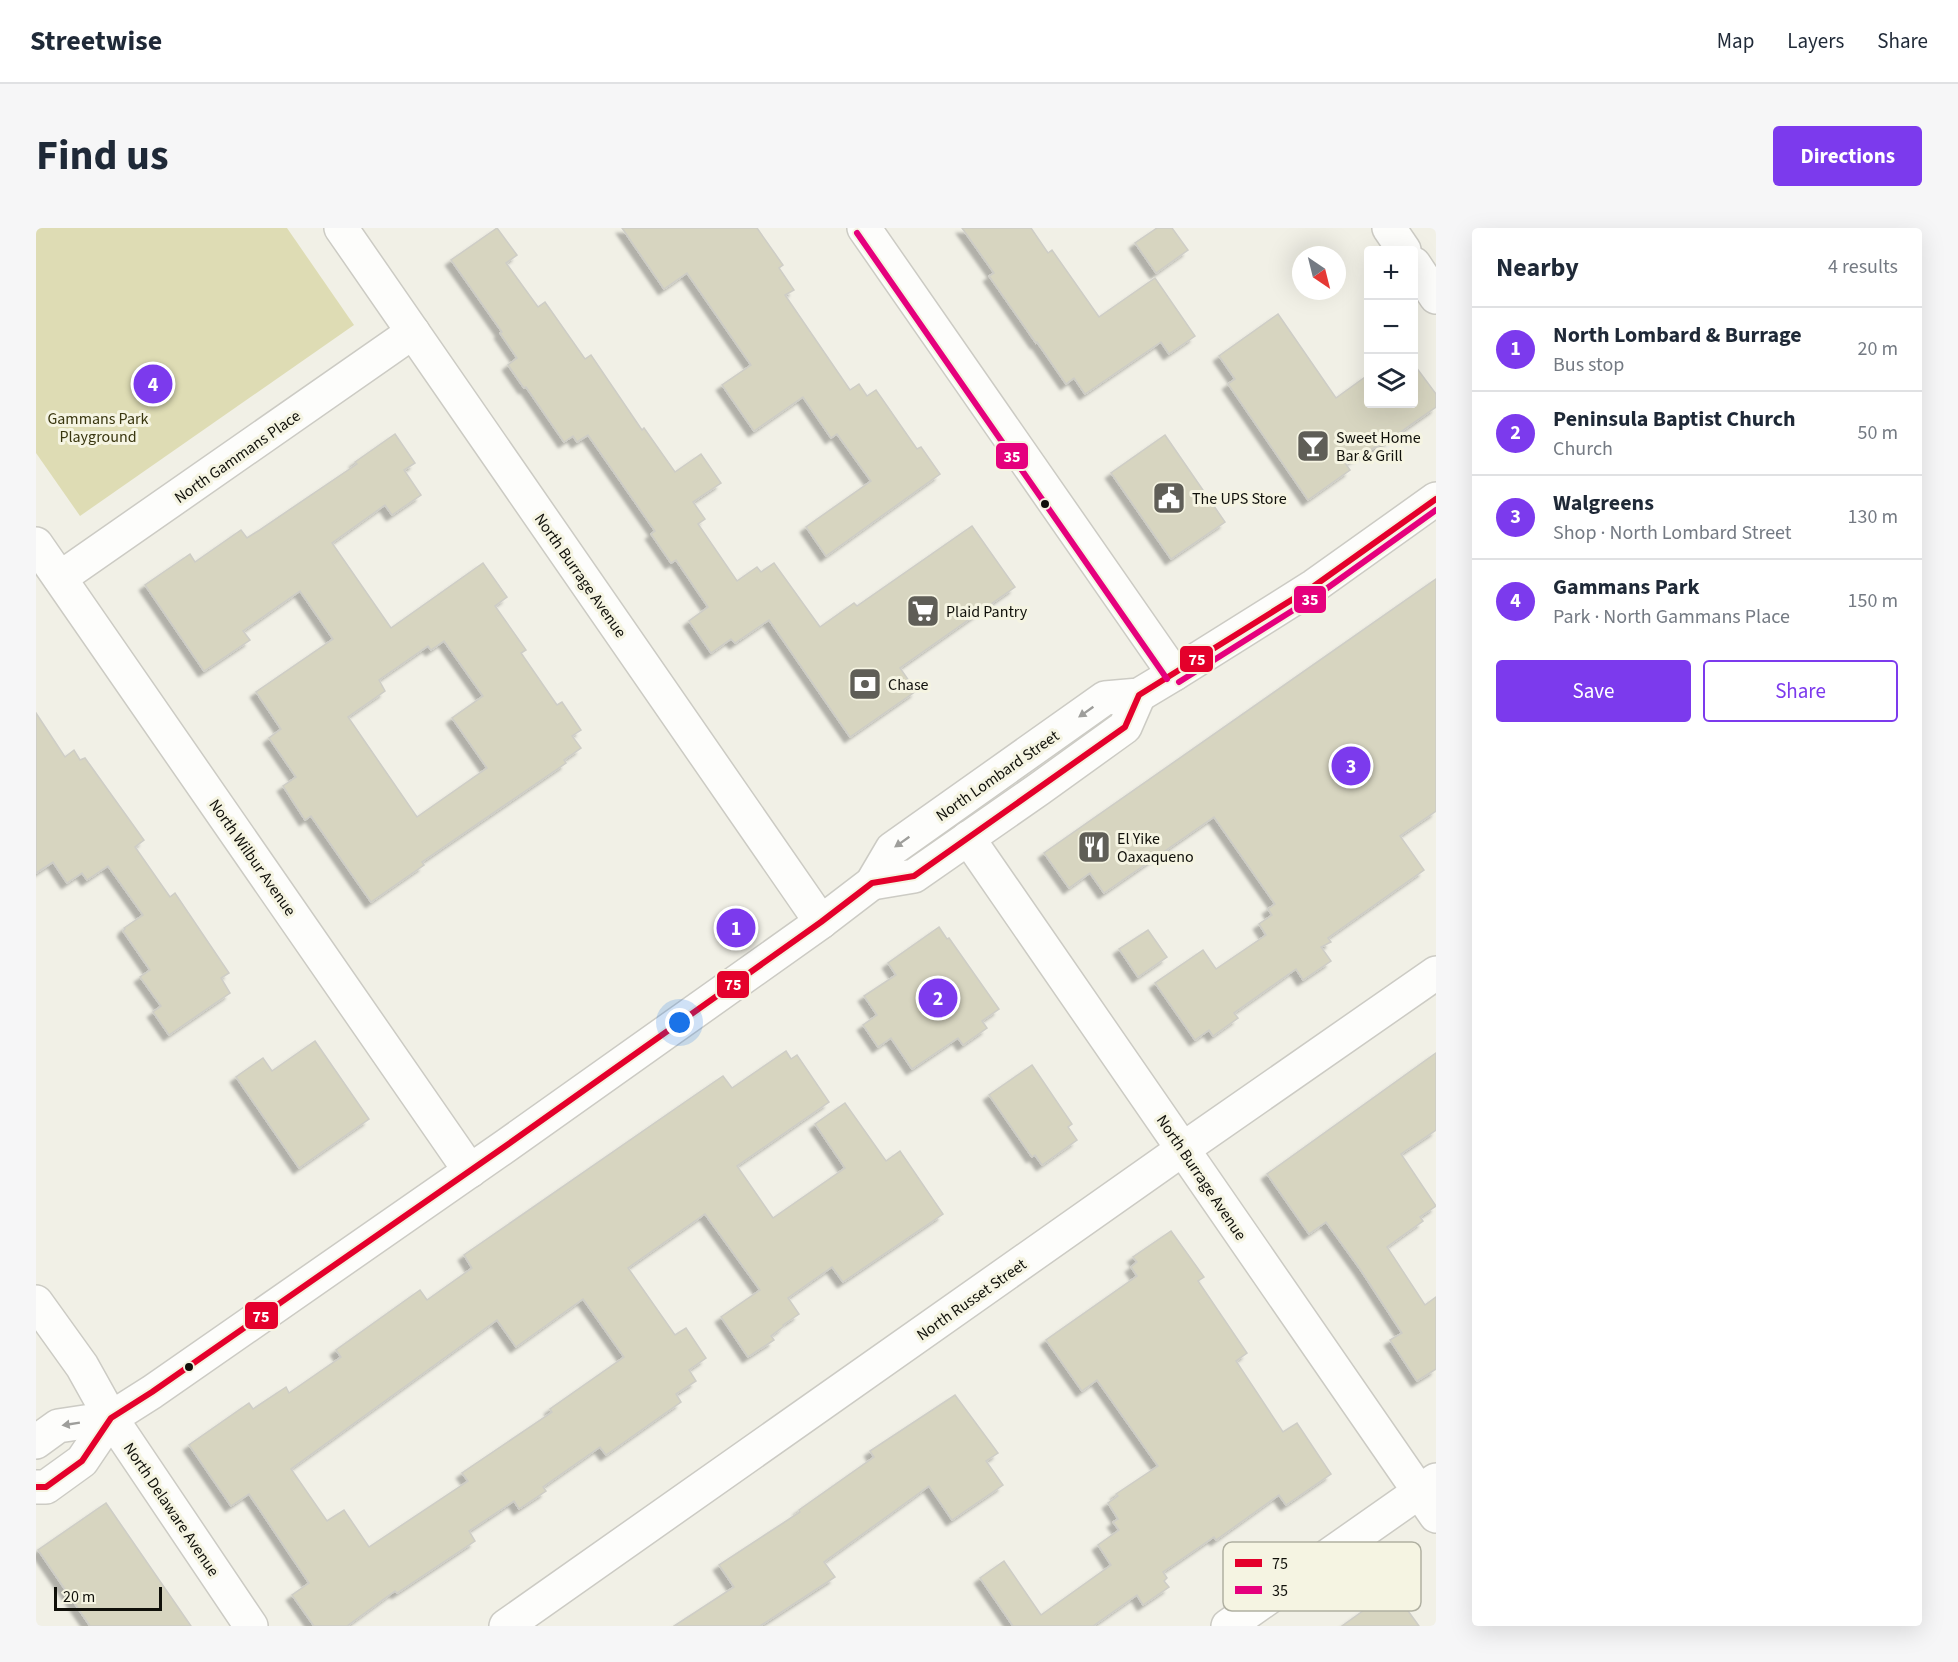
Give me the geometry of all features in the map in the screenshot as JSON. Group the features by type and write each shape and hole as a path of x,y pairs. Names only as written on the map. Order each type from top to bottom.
{"street":[{"name":"North Burrage Avenue","path":"341,228 821,922"},
{"path":"864,228 1174,674"},
{"path":"1389,228 1401,246"},
{"path":"1418,271 1436,297"},
{"name":"North Gammans Place","path":"60,578 413,332"},
{"name":"North Lombard Street","path":"36,1487 46,1487 82,1461 111,1418 470,1171 821,922 872,883 892,849 1105,698 1139,695 1174,674 1314,586 1436,499"},
{"name":"North Wilbur Avenue","path":"36,544 470,1171"},
{"name":"North Lombard Street","path":"872,883 914,876 968,838 1125,727 1139,695"},
{"name":"North Burrage Avenue","path":"968,838 1182,1149 1430,1496"},
{"name":"North Russet Street","path":"506,1626 1182,1149 1436,973"},
{"name":"North Delaware Avenue","path":"36,1302 82,1366 111,1418 251,1626"},
{"name":"North Lombard Street","path":"36,1442 58,1426 111,1418"},
{"path":"1359,1542 1430,1496"},
{"path":"1228,1626 1251,1611"}],"green space":[{"name":"Gammans Park Playground","path":"36,228 287,228 354,325 80,516 36,453"}],"building":[{"path":"497,228 517,255 506,263 538,307 545,302 585,359 591,355 642,430 644,428 675,472 701,454 721,483 693,502 705,519 698,524 737,581 757,567 761,572 774,563 820,627 854,603 857,606 972,526 1015,587 900,668 916,691 850,737 769,620 735,643 731,639 711,653 689,621 708,607 676,560 671,563 651,534 655,531 588,435 577,442 573,436 564,442 526,387 524,388 508,365 517,358 500,333 502,332 451,260"},
{"path":"622,228 757,228 783,265 779,268 794,290 785,295 850,390 859,384 867,396 876,390 917,449 921,447 940,474 826,556 806,527 871,481 837,434 831,438 803,397 754,431 722,385 751,365 687,273 664,289"},
{"path":"962,228 1031,228 1048,253 1052,250 1099,317 1155,278 1195,336 1169,354 1161,342 1085,394 1074,378 1066,384 989,276 994,273"},
{"path":"1157,228 1172,228 1188,250 1156,273 1135,243"},
{"path":"1278,314 1336,398 1364,378 1364,408 1418,408 1418,370 1436,394 1436,407 1389,440 1345,463 1350,470 1308,500 1228,384 1235,379 1219,356"},
{"path":"395,434 415,463 404,470 421,495 392,515 385,505 332,543 391,628 483,563 507,597 495,606 526,650 521,653 557,705 562,702 581,730 572,736 581,748 564,760 566,763 422,862 424,865 371,902 311,816 305,820 283,786 296,777 269,738 281,729 256,692 333,639 300,591 243,631 250,640 204,671 145,585 190,554 195,562 241,530 247,538 357,464 355,462","holes":["444,641 483,696 452,718 487,768 417,817 348,717 385,691 379,680 428,646 431,650"]},
{"name":"The UPS Store","path":"1165,435 1225,522 1171,559 1111,473"},
{"path":"1436,579 1436,811 1400,836 1424,870 1328,938 1331,942 1321,947 1331,961 1303,980 1296,969 1234,1013 1238,1018 1213,1036 1209,1030 1195,1040 1155,983 1203,950 1216,969 1266,935 1259,924 1272,915 1268,909 1275,904 1214,817 1104,893 1090,873 1069,888 1044,853"},
{"path":"36,713 65,757 74,750 80,760 85,758 144,840 135,847 170,897 175,893 229,973 221,978 230,993 169,1035 153,1012 161,1006 140,977 150,970 123,931 143,915 108,866 87,880 82,873 67,883 53,862 36,873"},
{"path":"939,927 999,1009 982,1021 987,1028 963,1045 958,1038 912,1069 891,1038 878,1047 863,1025 877,1015 864,996 896,975 888,963"},
{"path":"1148,930 1167,957 1138,977 1119,949"},
{"path":"315,1041 369,1119 299,1168 236,1077 263,1058 272,1071"},
{"path":"786,1051 791,1059 797,1055 829,1102 737,1166 773,1218 845,1168 815,1124 845,1103 886,1161 900,1151 943,1214 843,1282 832,1267 788,1298 799,1314 771,1336 774,1340 748,1357 721,1317 760,1290 705,1214 628,1268 675,1335 686,1328 706,1358 689,1370 696,1381 676,1394 681,1402 606,1455 600,1447 543,1487 546,1491 519,1509 514,1501 469,1531 475,1541 397,1593 395,1591 347,1626 314,1626 292,1595 309,1583 249,1494 231,1506 189,1445 249,1403 253,1409 286,1387 289,1393 341,1357 336,1350 420,1290 427,1300 472,1268 464,1255 723,1076 732,1088","holes":["583,1299 624,1357 550,1409 552,1412 462,1473 468,1481 369,1547 344,1510 327,1521 291,1469 497,1320 516,1347"]},
{"path":"1436,1053 1436,1130 1401,1154 1436,1206 1420,1217 1423,1221 1387,1247 1425,1305 1436,1297 1436,1369 1417,1381 1390,1340 1402,1333 1326,1222 1309,1234 1267,1174"},
{"path":"1032,1065 1072,1124 1068,1127 1077,1140 1042,1165 1035,1155 1032,1157 989,1095"},
{"path":"1171,1231 1204,1277 1198,1281 1247,1353 1236,1361 1283,1432 1297,1423 1331,1474 1286,1505 1279,1495 1216,1540 1214,1537 1163,1572 1167,1578 1164,1581 1169,1587 1143,1605 1137,1595 1093,1626 1013,1626 980,1578 1004,1561 1041,1615 1111,1565 1098,1545 1119,1530 1113,1522 1118,1519 1108,1503 1118,1496 1116,1494 1158,1466 1097,1380 1082,1391 1046,1340 1137,1276 1131,1267 1137,1262 1133,1257"},
{"path":"955,1395 998,1453 986,1461 1003,1485 952,1520 929,1486 824,1562 835,1577 760,1626 674,1626 734,1587 719,1565 800,1512 799,1510 874,1457 870,1451"},
{"path":"106,1503 191,1626 90,1626 38,1550"},
{"path":"1363,1611 1408,1611 1419,1626 1342,1626"}],"transit line":[{"name":"35","path":"857,233 1167,679"},
{"name":"75","path":"36,1487 46,1487 82,1461 111,1418 152,1392 507,1145 821,922 872,883 914,876 1125,727 1139,695 1314,586 1436,499"},
{"name":"35","path":"1179,682 1319,594 1436,510"}],"place":[{"name":"Gammans Park","path":"153,384"},
{"name":"Sweet Home Bar & Grill","path":"1313,446"},
{"name":"The UPS Store","path":"1169,498"},
{"name":"Plaid Pantry","path":"923,611"},
{"name":"Chase","path":"865,684"},
{"name":"Walgreens","path":"1351,766"},
{"name":"El Yike Oaxaqueno","path":"1094,847"},
{"name":"North Lombard & Burrage","path":"736,928"},
{"name":"Peninsula Baptist Church","path":"938,998"}]}
